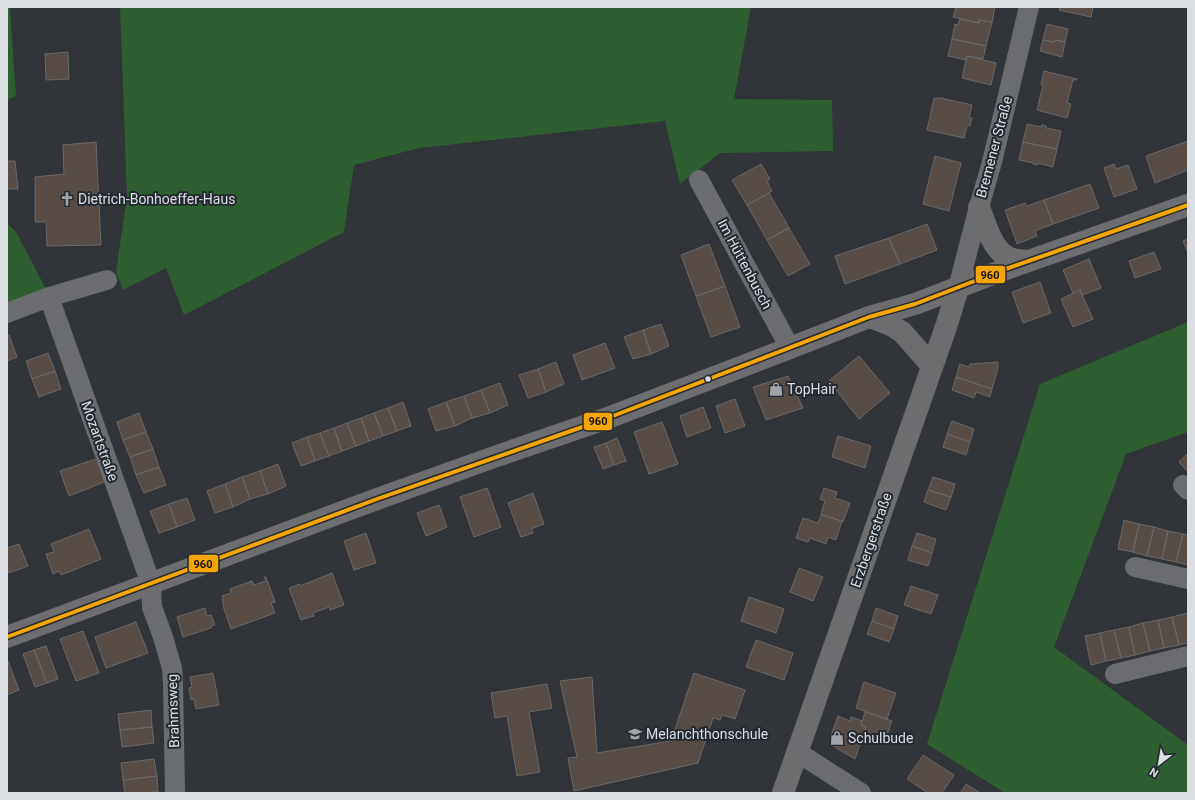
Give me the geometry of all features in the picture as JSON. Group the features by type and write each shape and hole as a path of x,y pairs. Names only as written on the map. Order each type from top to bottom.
{"main road":[{"path":"7,637 384,496 494,456 605,419 869,317 915,304 1029,261 1188,205"},
{"path":"979,207 987,228 999,250 1007,257 1012,259 1029,261"},
{"name":"Erzbergerstraße","path":"783,793 958,288"},
{"path":"869,317 891,325 902,332 932,366"}],"street":[{"name":"Bremener Straße","path":"958,288 992,162 1029,7"},
{"name":"Im Hüttenbusch","path":"699,180 790,348"},
{"path":"7,313 49,297 107,280"},
{"name":"Mozartstraße","path":"49,297 151,584"},
{"path":"1135,567 1188,579"},
{"name":"Brahmsweg","path":"151,584 152,607 163,637 173,676 174,793"},
{"path":"1115,674 1188,656"},
{"path":"797,752 861,793"}],"green space":[{"path":"7,7 10,7 16,96 7,100"},
{"path":"120,7 751,7 734,99 832,100 833,151 720,153 680,184 665,121 419,148 354,165 344,232 184,315 166,268 123,290 116,272 127,196"},
{"path":"7,223 16,232 46,289 7,304"},
{"path":"1188,322 1188,432 1126,454 1054,647 1188,745 1188,793 1005,793 927,744 1040,384"}],"building":[{"path":"956,7 995,7 992,22 979,20 979,23 953,17"},
{"path":"1060,7 1093,7 1091,17 1059,10"},
{"path":"960,19 979,23 979,20 992,22 986,46 952,39 955,24 958,25"},
{"path":"1047,24 1068,29 1065,42 1043,40"},
{"path":"952,39 986,46 983,59 967,56 966,60 948,56"},
{"path":"1043,40 1065,42 1062,57 1040,51"},
{"path":"68,52 69,79 46,80 45,54"},
{"path":"967,56 996,63 991,85 962,78"},
{"path":"1044,71 1077,79 1073,80 1067,103 1071,104 1067,118 1037,110 1043,85 1041,84"},
{"path":"934,98 941,98 972,105 969,118 972,118 970,126 967,126 964,138 927,130"},
{"path":"1027,124 1041,127 1042,125 1046,126 1046,128 1061,131 1057,149 1023,142"},
{"path":"1188,141 1188,170 1155,183 1146,156"},
{"name":"Dietrich-Bonhoeffer-Haus","path":"96,142 101,245 47,246 46,222 35,222 35,177 64,174 63,145"},
{"path":"1023,142 1057,149 1053,167 1038,163 1037,165 1019,160"},
{"path":"935,156 961,163 949,211 923,204"},
{"path":"7,161 15,161 18,189 7,189"},
{"path":"761,164 770,179 767,181 772,191 747,205 732,180"},
{"path":"1114,164 1116,169 1128,165 1137,189 1114,197 1104,168"},
{"path":"1090,184 1099,208 1053,224 1044,200"},
{"path":"769,193 789,228 767,240 747,205"},
{"path":"1044,200 1053,224 1035,231 1037,236 1017,244 1005,210 1025,203 1027,206"},
{"path":"927,224 937,250 900,264 889,238"},
{"path":"789,228 810,264 788,276 767,240"},
{"path":"889,238 900,264 845,284 835,256"},
{"path":"1188,239 1188,253 1183,241"},
{"path":"709,244 725,286 696,296 681,255"},
{"path":"1154,252 1161,269 1135,278 1129,261"},
{"path":"1089,259 1101,288 1082,295 1080,290 1073,293 1063,270"},
{"path":"1040,282 1051,313 1023,323 1012,292"},
{"path":"725,286 740,327 711,337 696,296"},
{"path":"1080,290 1093,319 1073,327 1061,299"},
{"path":"661,324 669,346 651,354 643,330"},
{"path":"643,330 651,354 633,359 624,337"},
{"path":"9,335 17,357 7,361 7,336"},
{"path":"605,343 615,368 582,380 573,355"},
{"path":"48,353 55,371 32,379 26,361"},
{"path":"859,356 890,393 859,419 829,381"},
{"path":"556,362 564,384 546,392 538,369"},
{"path":"998,362 998,368 992,389 956,377 960,364 969,367 970,364"},
{"path":"538,369 546,392 528,398 519,375"},
{"path":"55,371 61,389 39,397 32,379"},
{"path":"788,376 803,408 766,420 753,387"},
{"path":"956,377 992,389 990,397 976,392 974,398 952,390"},
{"path":"500,383 508,405 490,413 481,390"},
{"path":"481,390 490,413 472,418 464,396"},
{"path":"464,396 472,418 455,426 446,402"},
{"path":"735,399 745,426 725,433 716,406"},
{"path":"403,402 411,426 397,431 388,408"},
{"path":"446,402 455,426 436,431 428,409"},
{"path":"703,407 711,428 687,437 680,416"},
{"path":"388,408 397,431 383,436 374,413"},
{"path":"139,413 146,432 123,440 117,422"},
{"path":"374,413 383,436 369,441 361,418"},
{"path":"361,418 369,441 356,446 347,423"},
{"path":"952,421 974,429 970,442 947,434"},
{"path":"662,422 678,464 649,474 634,432"},
{"path":"347,423 356,446 342,451 334,428"},
{"path":"334,428 342,451 329,456 320,433"},
{"path":"146,432 153,449 130,457 123,440"},
{"path":"320,433 329,456 315,461 307,437"},
{"path":"947,434 970,442 966,455 943,447"},
{"path":"838,436 871,446 865,468 832,457"},
{"path":"307,437 315,461 301,466 292,443"},
{"path":"617,438 626,461 614,465 606,443"},
{"path":"606,443 614,465 603,469 594,447"},
{"path":"153,449 159,467 136,475 130,457"},
{"path":"1188,453 1188,472 1179,462"},
{"path":"99,458 107,481 69,496 60,471"},
{"path":"278,464 286,486 268,494 260,471"},
{"path":"159,467 166,485 144,493 136,475"},
{"path":"260,471 268,494 250,499 242,477"},
{"path":"242,477 250,499 233,507 225,484"},
{"path":"933,477 955,484 951,497 928,490"},
{"path":"225,484 233,507 215,513 207,491"},
{"path":"487,488 501,527 474,537 460,497"},
{"path":"824,488 837,492 835,498 850,503 843,522 821,514 825,501 820,499"},
{"path":"928,490 951,497 946,510 924,502"},
{"path":"533,493 544,524 531,529 533,533 521,537 508,503"},
{"path":"187,498 195,520 177,527 169,504"},
{"path":"169,504 177,527 159,533 150,511"},
{"path":"439,505 447,527 426,536 417,513"},
{"path":"821,515 842,521 836,540 828,537 826,544 810,538 808,542 796,538 803,518 818,523"},
{"path":"1124,520 1139,524 1133,552 1118,549"},
{"path":"1139,524 1154,527 1147,556 1133,552"},
{"path":"1154,527 1168,531 1162,559 1147,556"},
{"path":"89,529 101,559 61,575 59,571 53,574 46,554 54,552 51,544"},
{"path":"1168,531 1183,534 1176,562 1162,559"},
{"path":"366,533 376,563 354,570 344,541"},
{"path":"917,533 936,539 932,553 912,546"},
{"path":"1183,534 1188,535 1188,565 1176,562"},
{"path":"19,544 28,566 9,573 7,566 7,548"},
{"path":"912,546 932,553 928,566 908,560"},
{"path":"799,568 823,577 813,601 790,592"},
{"path":"332,573 344,605 330,610 329,607 313,613 314,616 301,620 289,588 300,584 300,586"},
{"path":"264,577 266,577 275,602 271,603 275,613 231,629 224,609 222,596 231,593 230,589 252,581 254,585 266,581"},
{"path":"911,586 938,595 931,614 904,605"},
{"path":"749,597 784,609 776,633 741,621"},
{"path":"205,608 207,616 211,615 215,625 211,626 211,628 183,637 177,617"},
{"path":"876,608 898,616 894,629 872,621"},
{"path":"1187,613 1188,643 1179,645 1172,617"},
{"path":"1172,617 1179,645 1164,648 1158,620"},
{"path":"1158,620 1164,648 1150,651 1143,623"},
{"path":"872,621 894,629 889,642 867,634"},
{"path":"136,622 148,653 106,668 95,637"},
{"path":"1143,623 1150,651 1135,655 1129,627"},
{"path":"1129,627 1135,655 1121,658 1114,630"},
{"path":"1114,630 1121,658 1106,661 1100,633"},
{"path":"83,631 99,673 76,681 60,639"},
{"path":"1100,633 1106,661 1091,665 1085,636"},
{"path":"756,640 793,653 784,680 746,667"},
{"path":"46,646 58,679 47,683 34,650"},
{"path":"34,650 47,683 35,687 23,654"},
{"path":"7,661 19,690 7,695"},
{"path":"213,673 219,705 196,709 194,699 191,700 189,688 192,687 190,677"},
{"path":"694,673 745,690 735,719 722,715 720,720 713,718 698,763 574,791 568,758 577,757 560,681 592,677 597,753 671,741"},
{"path":"864,682 896,693 887,719 856,708"},
{"path":"547,684 552,708 529,712 540,772 517,776 507,716 495,718 491,693"},
{"path":"151,710 152,727 120,730 118,714"},
{"path":"865,712 892,721 886,737 882,735 879,744 873,742 871,738 867,740 865,737 862,738 866,727 861,725"},
{"path":"838,716 850,721 851,717 862,721 861,725 866,727 855,759 833,746 830,738"},
{"path":"152,727 154,743 122,747 120,730"},
{"path":"923,755 954,775 942,793 928,793 907,779"},
{"path":"154,759 157,776 123,780 121,763"},
{"path":"157,776 158,792 125,793 123,780"},
{"path":"966,784 980,793 960,793"}],"transit line":[{"name":"960","path":"7,637 377,499 605,419 869,317 915,304 1003,270 1188,205"}],"place":[{"name":"Dietrich-Bonhoeffer-Haus","path":"67,199"},
{"name":"TopHair","path":"776,389"},
{"name":"Melanchthonschule","path":"635,734"},
{"name":"Schulbude","path":"837,738"}]}
